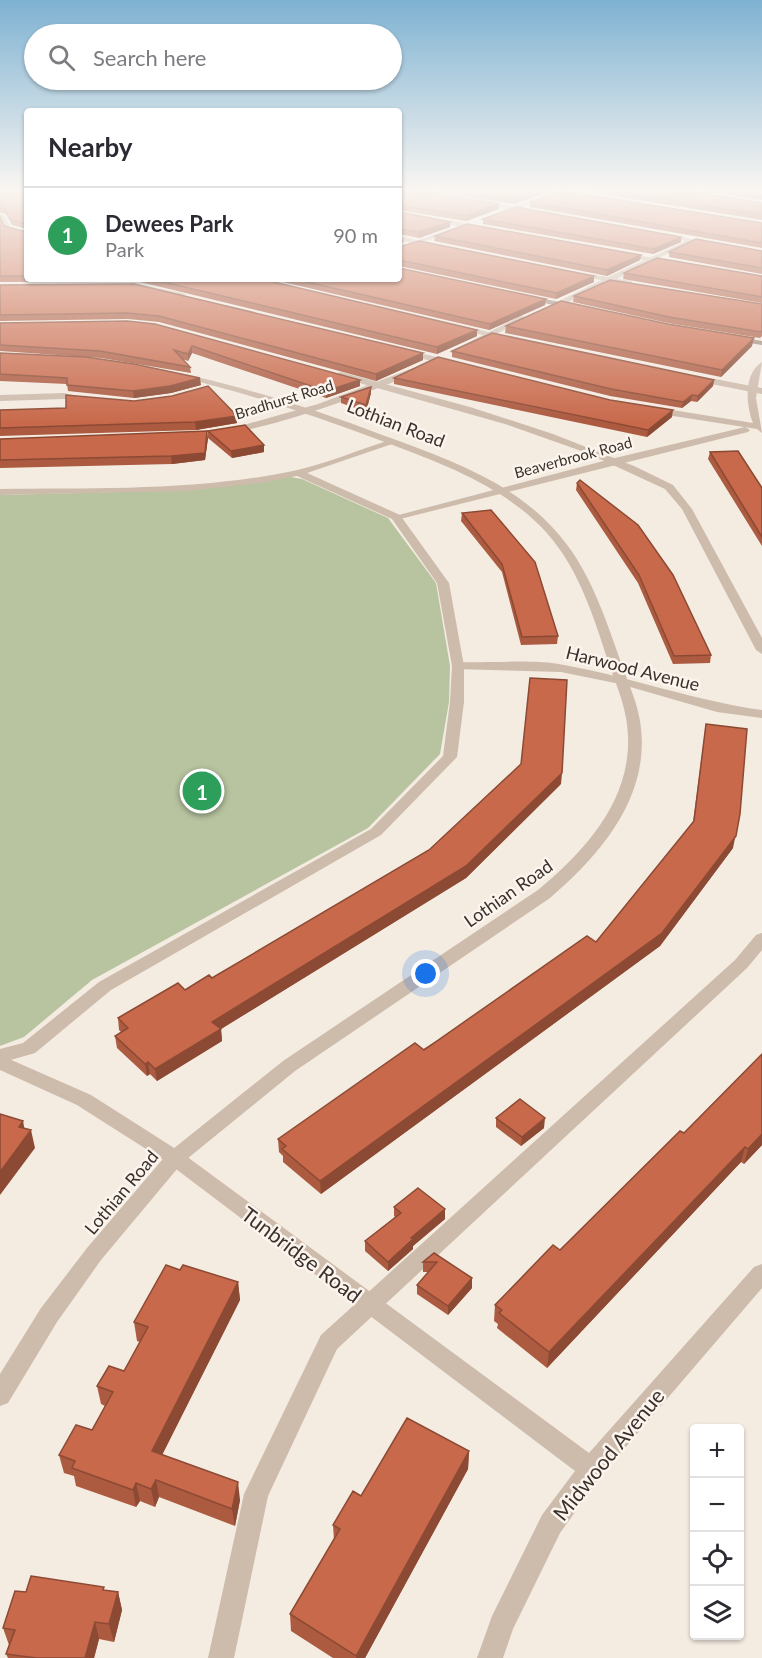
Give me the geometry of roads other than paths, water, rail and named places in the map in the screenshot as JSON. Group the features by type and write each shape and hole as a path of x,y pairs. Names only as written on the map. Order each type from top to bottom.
{"main road":[{"path":"512,294 579,308"},
{"path":"729,338 762,343"}],"street":[{"name":"Bradhurst Road","path":"217,432 269,422 377,386 634,268"},
{"path":"571,273 642,285"},
{"path":"125,285 152,288 186,296"},
{"path":"443,324 511,339"},
{"path":"392,348 461,365"},
{"name":"Lothian Road","path":"0,355 51,354 94,358 147,366 219,385 304,410 393,442 473,474 504,491 548,528 578,566 622,681 634,724 634,758 628,792 610,825 592,850 544,894 289,1066 175,1158 94,1254 49,1315 0,1395"},
{"path":"761,428 752,405 751,390 755,375 762,365"},
{"path":"332,373 543,434 614,461 676,493 687,508 762,651"},
{"path":"683,376 762,391"},
{"path":"200,390 219,385"},
{"path":"0,398 64,396 99,400"},
{"path":"644,408 761,428"},
{"name":"Beaverbrook Road","path":"396,517 614,461 761,428"},
{"path":"0,492 229,484 297,473 393,442"},
{"path":"0,1056 29,1048 105,986 376,832 450,758 457,702 458,666 443,583 396,517 297,473"},
{"name":"Harwood Avenue","path":"458,666 561,668 622,681 717,708 762,714"},
{"path":"221,1658 256,1494 328,1342 370,1306 741,964 762,939"},
{"name":"Tunbridge Road","path":"0,1062 84,1100 175,1158 591,1469"},
{"name":"Midwood Avenue","path":"489,1658 501,1625 551,1524 591,1469 762,1273"}],"place":[{"name":"Dewees Park","path":"202,791"}]}
